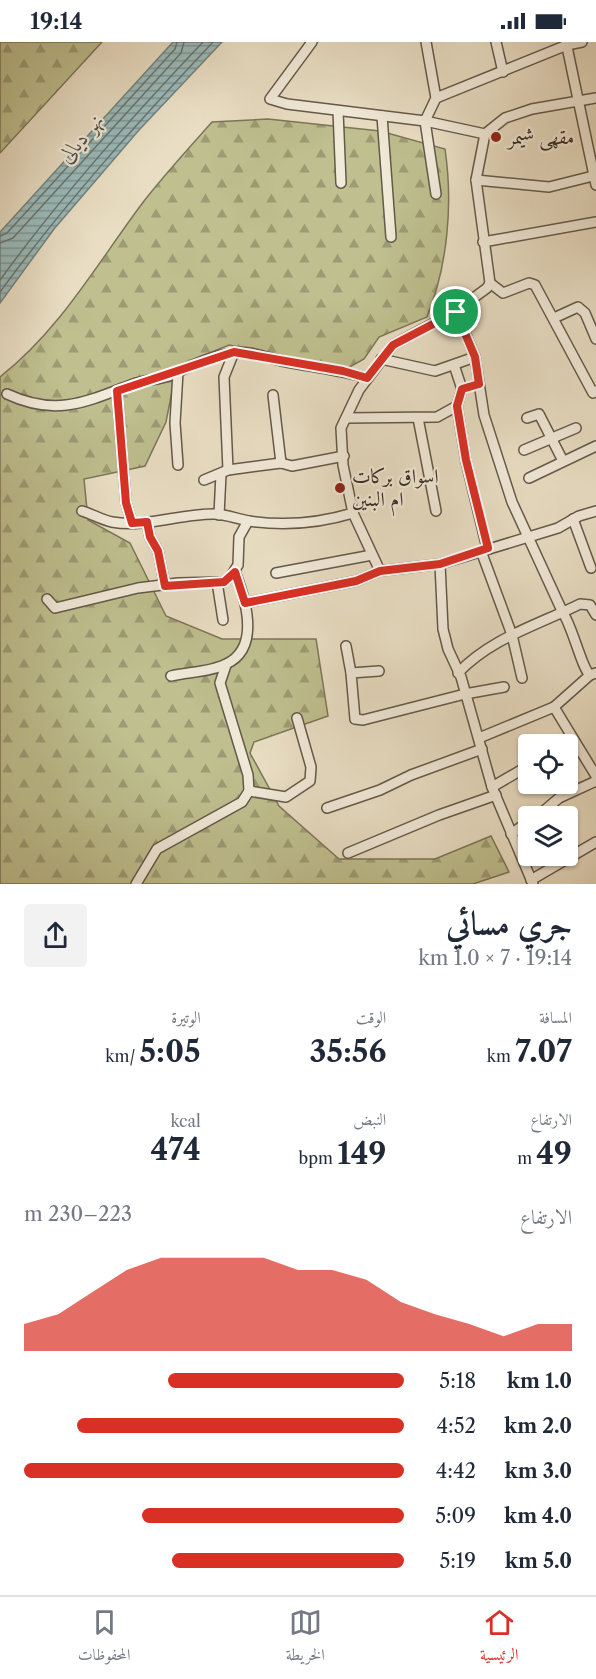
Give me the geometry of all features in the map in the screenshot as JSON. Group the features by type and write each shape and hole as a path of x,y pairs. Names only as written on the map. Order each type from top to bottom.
{"street":[{"path":"312,42 270,99 287,104 425,121 486,134"},
{"path":"426,42 436,98 425,121 436,194"},
{"path":"496,42 503,72"},
{"path":"436,98 567,44 582,42"},
{"path":"476,180 549,187 594,180 567,44"},
{"path":"596,98 532,109 505,118 486,134 476,180 490,283 502,293 529,283 535,285 554,318 575,363 593,393 596,391"},
{"path":"338,111 341,183"},
{"path":"382,116 391,237"},
{"path":"483,242 596,222"},
{"path":"380,571 353,513 343,465 341,428 367,378 393,345 456,312 487,288 490,283"},
{"path":"554,318 578,307 585,313 596,339"},
{"path":"456,312 475,357 484,415 512,502 577,641 584,670 593,674 554,708 478,738"},
{"path":"7,394 27,404 60,407 86,402 234,352 343,371 367,378"},
{"path":"219,515 225,472 224,377 234,352"},
{"path":"381,359 435,371 475,357"},
{"path":"454,365 462,389 457,406 484,550 512,635 522,678"},
{"path":"178,372 175,423 178,465"},
{"path":"462,389 479,384"},
{"path":"117,391 126,503 132,523"},
{"path":"273,395 281,463"},
{"path":"346,418 437,417 457,406"},
{"path":"527,418 539,414 563,461"},
{"path":"418,418 436,511"},
{"path":"524,450 576,428"},
{"path":"529,478 596,446"},
{"path":"204,480 225,472 281,463 292,466 344,456"},
{"path":"82,511 110,522 132,523 219,515 248,521 289,523 340,518 353,513"},
{"path":"245,603 356,581 380,571 440,564 558,528 573,519 596,511"},
{"path":"573,519 591,568"},
{"path":"171,676 226,665 243,652 247,639 245,603 235,572 239,554 239,537 248,521"},
{"path":"147,522 150,537 158,551 165,586"},
{"path":"276,573 372,555"},
{"path":"440,564 443,629 494,791 511,834 518,842"},
{"path":"46,599 55,608 101,595 165,586 224,582 235,572"},
{"path":"217,582 223,620"},
{"path":"458,673 475,655 512,635 580,604 590,604 596,615"},
{"path":"346,646 355,719 363,720 465,694 504,687"},
{"path":"136,884 157,849 242,802 249,791 248,776 220,683 226,665"},
{"path":"351,673 379,671"},
{"path":"554,708 596,776"},
{"path":"249,791 286,797 310,781 311,767 297,718"},
{"path":"327,808 380,790 411,775 482,749"},
{"path":"348,853 494,791 518,773"},
{"path":"550,806 559,798 596,781"},
{"path":"511,834 518,829"},
{"path":"528,866 532,882 596,842"}],"green space":[{"path":"0,42 102,42 0,153"},
{"path":"268,119 380,131 445,149 449,191 447,234 440,276 427,317 379,337 364,359 348,368 229,345 177,366 166,422 145,466 84,479 88,520 130,543 166,616 222,639 316,639 328,716 254,742 250,753 279,806 339,859 435,859 491,836 509,872 473,884 0,884 0,377 42,338 78,294 144,201 212,122"}],"water":[{"path":"173,42 222,42 139,130 54,229 0,303 0,232"}],"place":[{"name":"مقهى شيمر","path":"496,137"},
{"name":"اسواق بركات ام البنين","path":"340,488"}],"route":[{"path":"456,312 475,357 479,384 462,389 457,406 466,460 488,548 440,564 380,571 356,581 245,603 235,572 224,582 178,583 165,586 158,551 150,537 147,522 132,523 126,503 117,391 135,383 165,377 234,352 343,371 367,378 393,345 456,312"}],"water label":[{"name":"نهر ديالى","path":"81,138"}]}
